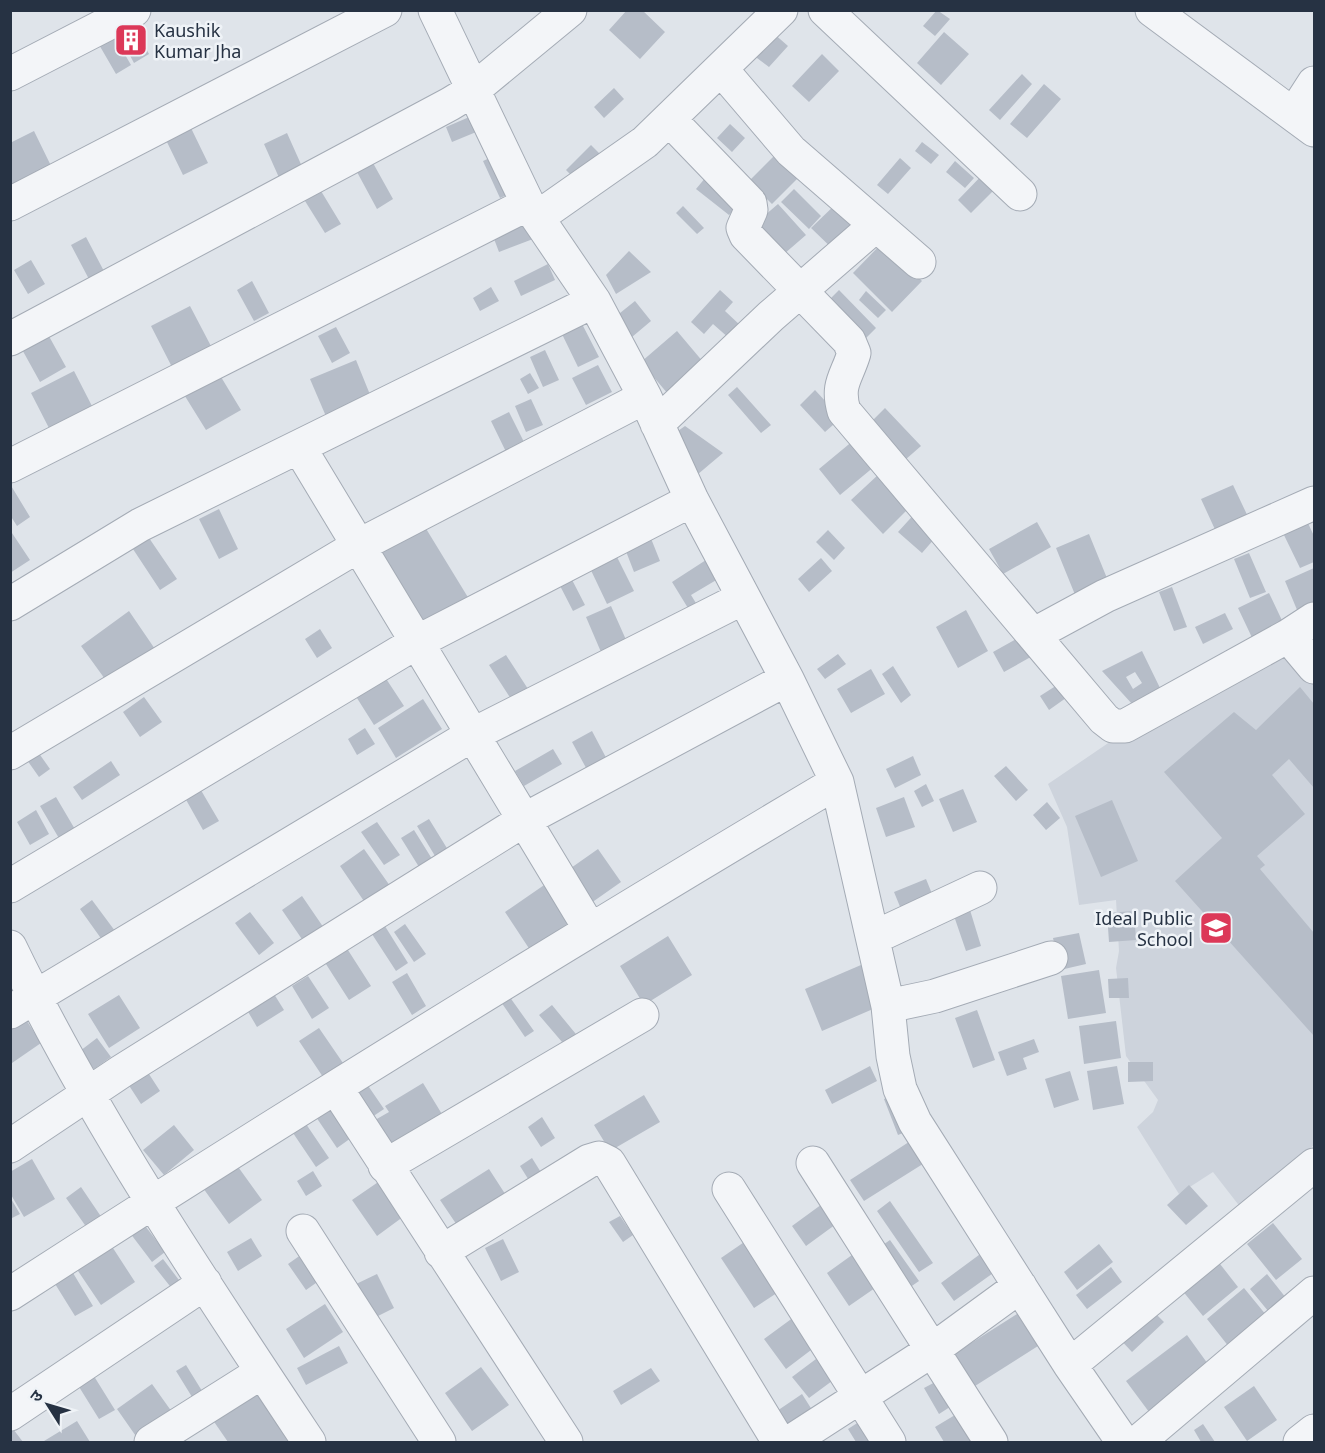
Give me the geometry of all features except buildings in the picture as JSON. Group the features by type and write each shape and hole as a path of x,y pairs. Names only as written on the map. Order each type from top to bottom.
{"street":[{"path":"10,74 134,10"},
{"path":"10,204 385,10"},
{"path":"435,10 533,211 594,302 651,410 692,500 787,679 837,782 888,1006 892,1056 900,1089 915,1122 1070,1365 1123,1443"},
{"path":"10,339 473,90 570,10"},
{"path":"10,466 533,211 645,142 780,10"},
{"path":"825,10 1020,194"},
{"path":"1152,10 1304,122 1314,83"},
{"path":"721,69 791,151 919,262"},
{"path":"669,119 750,203 752,210 743,228 746,235 849,341 854,353 841,384 840,396 844,411 1104,719 1113,726 1125,726 1288,636 1314,619"},
{"path":"10,753 358,546 651,410 801,292 876,225"},
{"path":"10,604 140,525 594,302"},
{"path":"299,447 590,929"},
{"path":"10,886 417,642 692,500"},
{"path":"1033,635 1105,596 1314,503"},
{"path":"22,1003 472,735 743,598"},
{"path":"1288,636 1314,667"},
{"path":"10,1146 88,1093 524,820 787,679"},
{"path":"10,1294 154,1201 590,929 837,782"},
{"path":"873,938 980,888"},
{"path":"10,946 22,1003 88,1093 205,1283 309,1443"},
{"path":"888,1006 943,993 1051,958"},
{"path":"385,1166 642,1015"},
{"path":"336,1088 566,1443"},
{"path":"441,1252 589,1161 599,1158 609,1163 779,1443"},
{"path":"813,1163 991,1443"},
{"path":"1070,1365 1314,1166"},
{"path":"729,1189 889,1443"},
{"path":"303,1231 439,1443"},
{"path":"10,1414 205,1283"},
{"path":"790,1443 931,1351 1020,1286"},
{"path":"1138,1443 1314,1293"},
{"path":"151,1443 262,1372"},
{"path":"1300,1443 1314,1431"}],"shaded area":[{"name":"Ideal Public School","path":"1260,653 1291,657 1314,671 1314,1145 1241,1208 1213,1172 1179,1194 1137,1127 1153,1112 1158,1100 1126,1056 1116,968 1119,951 1116,900 1079,905 1067,827 1048,784 1123,733"}],"place":[{"name":"Kaushik Kumar Jha","path":"131,40"},
{"name":"Ideal Public School","path":"1216,928"}]}
